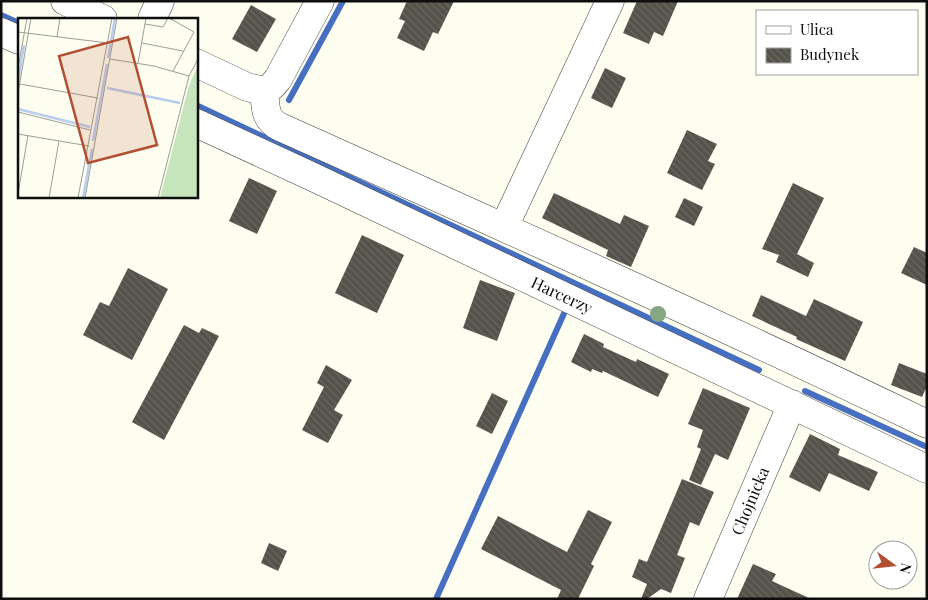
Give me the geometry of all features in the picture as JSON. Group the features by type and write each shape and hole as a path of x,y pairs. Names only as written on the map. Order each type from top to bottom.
{"street":[{"path":"65,1 101,18"},
{"path":"152,18 160,1"},
{"path":"264,92 278,79 320,1"},
{"path":"504,227 610,1"},
{"path":"1,32 18,40"},
{"path":"198,64 247,87 264,92"},
{"path":"264,92 266,112 274,124 798,362 927,424"},
{"name":"Harcerzy","path":"198,124 927,468"},
{"name":"Chojnicka","path":"708,599 787,401 798,362"}],"building":[{"path":"407,1 454,1 438,34 433,32 424,51 397,38 405,21 399,19"},
{"path":"637,1 678,1 663,36 654,32 649,44 623,33"},
{"path":"251,5 276,19 257,52 232,39"},
{"path":"605,68 626,78 612,108 591,98"},
{"path":"687,130 717,144 708,161 715,164 702,190 667,173"},
{"path":"249,178 277,191 257,234 229,221"},
{"path":"793,183 824,198 797,254 814,263 808,277 776,262 779,255 762,249"},
{"path":"554,193 620,224 624,215 649,226 631,267 606,256 608,250 542,218"},
{"path":"684,198 703,207 694,226 675,217"},
{"path":"362,235 404,255 377,313 335,293"},
{"path":"914,247 927,253 927,285 901,273"},
{"path":"128,268 168,289 132,360 83,335 100,302 109,306"},
{"path":"480,280 515,293 497,341 463,328"},
{"path":"761,295 806,316 814,299 863,322 845,361 796,339 797,337 752,316"},
{"path":"184,325 199,333 202,328 219,336 164,440 132,422"},
{"path":"584,334 604,344 603,347 636,362 637,359 669,374 658,397 603,371 602,373 592,369 591,372 571,362"},
{"path":"899,363 927,374 927,386 922,397 891,385"},
{"path":"326,365 352,380 334,410 343,415 328,443 302,430 324,387 317,383"},
{"path":"703,388 750,408 728,460 715,454 701,485 689,480 701,449 697,447 703,430 688,424"},
{"path":"492,393 508,401 492,434 476,426"},
{"path":"810,434 840,449 838,455 878,472 869,491 829,473 820,492 789,477"},
{"path":"682,479 714,492 699,526 690,522 677,555 685,558 671,593 661,589 647,599 641,599 647,584 632,577 639,559 647,562"},
{"path":"588,510 612,522 591,564 594,566 578,599 557,599 561,590 481,549 498,516 567,552"},
{"path":"269,543 287,551 278,571 261,563"},
{"path":"753,564 776,574 772,581 811,599 737,599"}],"waterway":[{"path":"289,100 343,1"},
{"path":"1,15 18,23"},
{"path":"198,106 759,370"},
{"path":"436,599 566,309"},
{"path":"805,391 927,447"}]}
